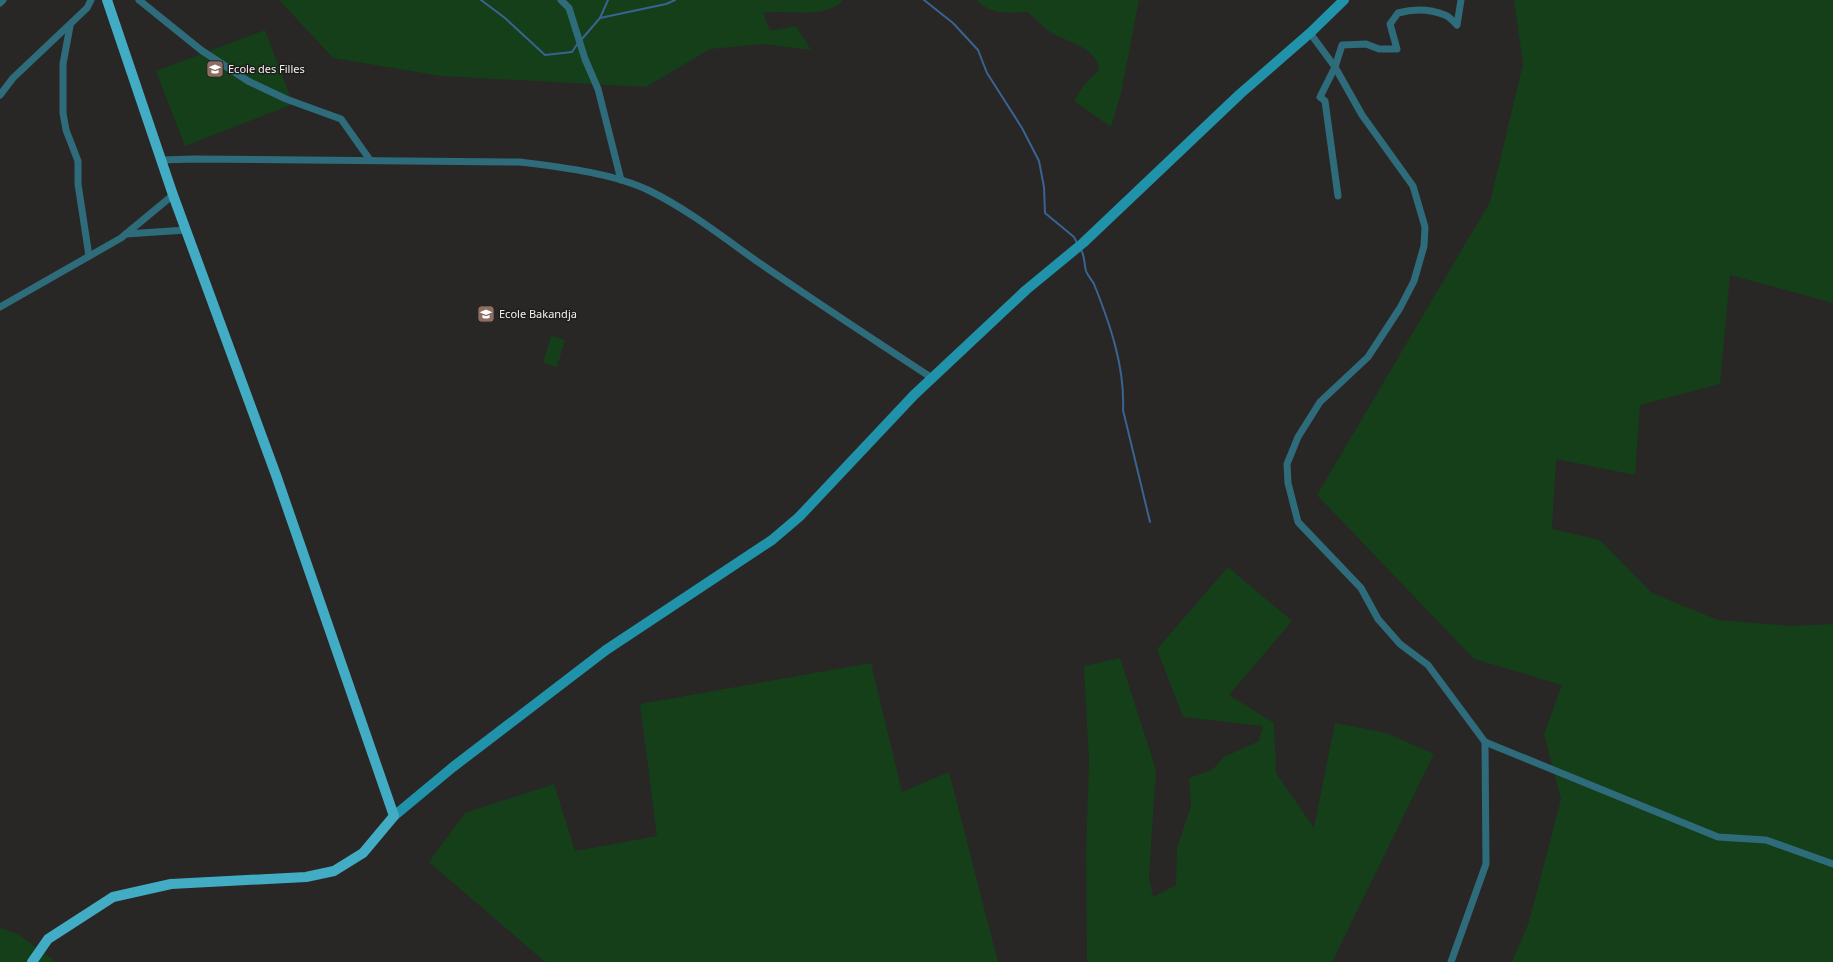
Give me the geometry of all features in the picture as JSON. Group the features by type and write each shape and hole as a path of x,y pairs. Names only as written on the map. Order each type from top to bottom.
{"main road":[{"path":"107,0 173,195 276,475 394,816"},
{"path":"32,962 48,939 113,896 171,884 306,877 334,871 363,853 394,816 460,762 606,650 772,540 799,517 852,459 932,378 1026,290 1084,243 1240,94 1310,33 1344,0"}],"street":[{"path":"0,3 3,0"},
{"path":"0,95 13,78 70,26 87,8 91,0"},
{"path":"139,0 201,50 248,81 286,99 341,119 370,160"},
{"path":"561,0 569,8 585,59 598,89 621,180"},
{"path":"1338,196 1325,101 1320,97 1335,67 1342,45 1366,44 1379,50 1397,48 1390,24 1398,13 1414,9 1432,12 1446,15 1458,25 1462,0"},
{"path":"70,26 67,32 63,64 63,113 66,130 78,161 78,184 90,256"},
{"path":"1310,33 1335,67 1362,115 1413,186 1425,226 1424,246 1414,281 1400,308 1372,351 1345,380 1320,402 1298,437 1287,464 1288,483 1298,522 1361,588 1378,619 1400,644 1428,664 1485,742 1718,837 1766,840 1833,864"},
{"path":"161,160 520,162 551,166 621,180 650,191 682,210 858,330 932,378"},
{"path":"0,307 126,234 173,195"},
{"path":"126,234 186,230"},
{"path":"1451,962 1486,864 1485,742"}],"green space":[{"path":"279,0 843,0 836,6 817,12 763,13 770,31 796,26 811,50 764,44 710,49 646,87 441,76 333,58"},
{"path":"976,0 1139,0 1121,93 1111,127 1074,101 1084,85 1099,70 1097,62 1088,51 1049,31 1028,12 1007,13 994,11"},
{"path":"1514,0 1833,0 1833,303 1730,275 1720,384 1640,405 1635,475 1556,459 1552,529 1600,540 1652,593 1718,620 1792,626 1833,624 1833,962 1512,962 1529,922 1561,799 1544,734 1562,685 1474,659 1317,495 1490,202 1523,64"},
{"path":"265,30 293,104 185,146 156,71"},
{"path":"551,336 565,340 557,367 543,363"},
{"path":"1228,567 1292,621 1229,695 1274,723 1276,773 1314,828 1335,723 1386,733 1434,754 1332,962 1087,962 1086,854 1089,762 1084,666 1120,658 1156,770 1149,877 1153,897 1176,885 1177,848 1191,806 1189,778 1212,770 1224,757 1259,741 1263,726 1183,717 1157,649"},
{"path":"871,663 902,792 949,772 998,962 545,962 429,862 465,813 554,784 575,851 657,836 640,704"},
{"path":"0,928 18,934 56,962 0,962"}],"waterway":[{"path":"481,0 505,18 545,55 572,52 578,43"},
{"path":"581,40 600,18 608,0"},
{"path":"600,18 666,4 675,0"},
{"path":"924,0 953,23 978,50 987,73 1022,128 1039,161 1044,187 1045,213 1074,237 1077,243"},
{"path":"1081,250 1084,257 1086,271 1094,284 1111,330 1122,378 1123,410 1150,522"}],"place":[{"name":"Ecole des Filles","path":"215,69"},
{"name":"Ecole Bakandja","path":"486,314"}]}
